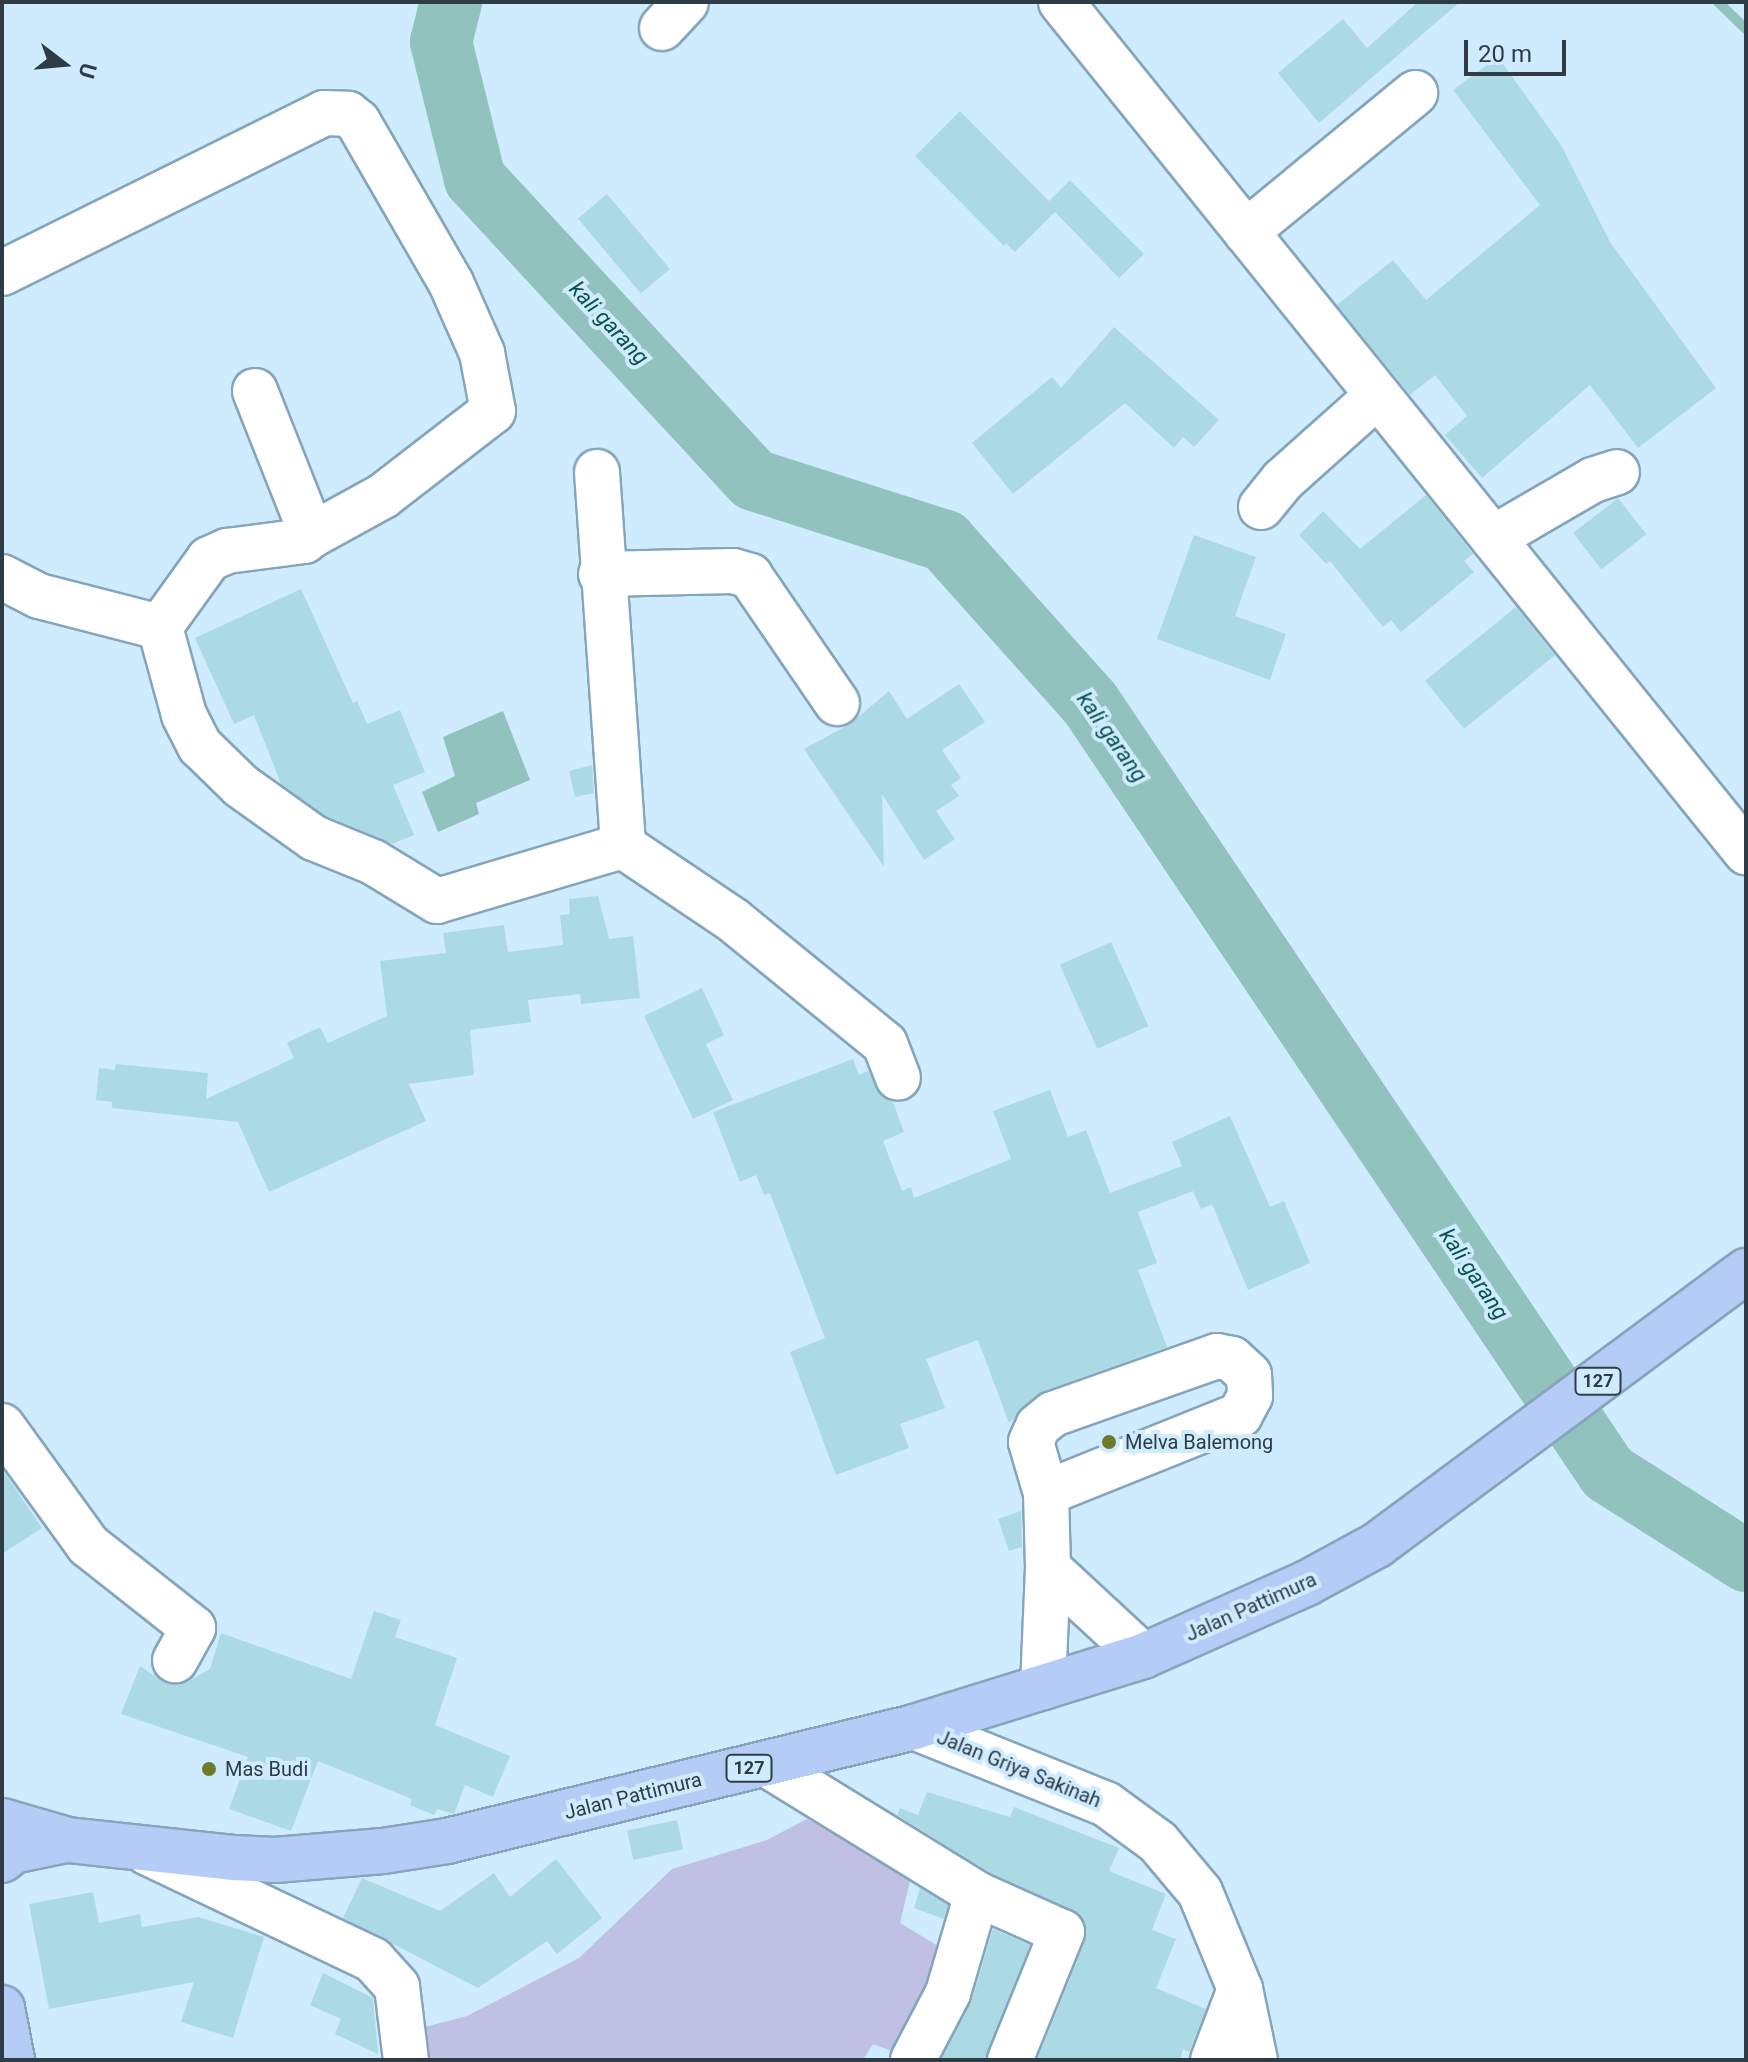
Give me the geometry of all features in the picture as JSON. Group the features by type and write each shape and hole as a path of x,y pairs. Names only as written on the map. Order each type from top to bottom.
{"main road":[{"name":"Jalan Pattimura","path":"2,1821 68,1840 275,1860 383,1851 447,1841 914,1727 1143,1656 1333,1569 1377,1545 1746,1272"},
{"path":"2,1860 13,1851 68,1840"},
{"path":"2,2008 12,2060"}],"street":[{"path":"1061,2 1746,852"},
{"path":"1246,232 1415,93"},
{"path":"2,273 324,113 348,114 358,122 451,283 482,353 493,411 383,496 304,541 227,551 209,559 160,627"},
{"path":"255,391 312,535"},
{"path":"1261,507 1378,395"},
{"path":"597,472 601,574 623,846"},
{"path":"1493,538 1593,480 1617,472"},
{"path":"601,574 733,571 750,576 837,703"},
{"path":"2,577 39,596 160,627"},
{"path":"160,627 184,715 200,746 219,767 314,838 373,862 437,901 623,846"},
{"path":"623,846 733,920 885,1044 898,1078"},
{"path":"1043,1687 1048,1568 1046,1493 1031,1442 1038,1426 1053,1414 1217,1356 1232,1359 1249,1375 1250,1396 1240,1415 1046,1493"},
{"path":"2,1426 88,1545 193,1628 175,1660"},
{"path":"1048,1568 1143,1656"},
{"name":"Jalan Griya Sakinah","path":"914,1727 1106,1804 1158,1842 1200,1892 1240,1989 1255,2060"},
{"path":"766,1764 977,1894 1062,1932 1010,2060"},
{"path":"135,1847 373,1960 397,1987 406,2060"},
{"path":"913,2060 948,1993 977,1894"},
{"path":"1213,2060 1240,1989"}],"shaded area":[{"path":"503,711 530,780 476,803 479,814 438,832 422,792 455,776 443,737"},
{"path":"807,1819 912,1873 900,1923 945,1950 897,2053 873,2044 863,2060 425,2060 425,2027 467,2016 579,1958 672,1869 767,1840"}],"building":[{"path":"1418,2 1460,2 1319,123 1278,73 1343,19 1367,48"},
{"path":"1498,57 1561,145 1610,242 1716,388 1638,448 1590,385 1482,478 1445,435 1467,416 1435,375 1410,395 1337,305 1393,260 1426,300 1540,205 1453,90"},
{"path":"960,111 1049,201 1070,180 1144,254 1119,278 1055,212 1015,252 1006,243 1004,246 915,156"},
{"path":"607,194 670,269 641,293 578,218"},
{"path":"1114,327 1219,420 1194,447 1183,437 1174,448 1125,403 1013,494 972,443 1052,377 1061,388"},
{"path":"1426,495 1473,554 1464,561 1474,572 1401,632 1391,620 1383,627 1330,561 1326,564 1299,535 1323,511 1360,549"},
{"path":"1618,498 1646,534 1601,569 1573,533"},
{"path":"1194,535 1256,557 1235,616 1286,634 1270,680 1157,639"},
{"path":"301,589 353,703 357,701 367,724 400,710 425,772 393,785 414,835 392,844 326,816 281,784 254,715 234,724 195,638"},
{"path":"1516,607 1555,655 1464,729 1425,681"},
{"path":"959,684 985,722 942,750 961,778 951,785 959,796 936,811 955,839 924,860 882,794 884,867 804,749 850,724 889,691 907,719"},
{"path":"592,765 594,793 575,797 569,771"},
{"path":"598,896 609,939 633,936 640,998 581,1004 580,994 528,1000 531,1022 470,1030 474,1075 409,1084 426,1121 269,1192 238,1122 112,1108 112,1102 96,1100 99,1068 115,1070 116,1064 208,1073 206,1099 294,1058 287,1043 320,1027 328,1043 387,1016 380,961 446,953 443,933 504,925 508,952 563,945 560,915 570,914 569,899"},
{"path":"1111,942 1148,1026 1097,1049 1060,965"},
{"path":"702,988 724,1035 706,1044 733,1100 693,1119 644,1016"},
{"path":"853,1059 859,1075 868,1071 882,1097 893,1102 904,1132 883,1141 902,1191 911,1187 914,1198 1011,1159 993,1111 1050,1090 1068,1137 1086,1130 1110,1193 1182,1166 1172,1142 1230,1116 1270,1207 1284,1201 1310,1263 1248,1290 1212,1204 1201,1209 1193,1191 1138,1212 1157,1263 1138,1270 1167,1347 1044,1391 1009,1423 978,1340 926,1359 945,1408 900,1424 909,1448 836,1475 790,1352 825,1338 770,1193 764,1195 756,1175 740,1182 713,1112"},
{"path":"2,1469 42,1528 2,1554"},
{"path":"1021,1511 1022,1547 1009,1551 998,1519"},
{"path":"374,1611 401,1620 395,1637 457,1658 435,1725 510,1756 493,1797 465,1785 454,1814 437,1809 434,1815 410,1805 412,1799 318,1761 291,1831 229,1809 248,1757 121,1714 140,1666 163,1682 187,1682 210,1669 221,1633 351,1679"},
{"path":"927,1792 1010,1817 1014,1807 1119,1848 1109,1871 1166,1894 1152,1930 1176,1939 1156,1988 1206,2009 1189,2052 1183,2049 1180,2060 1037,2060 1085,1941 1082,1918 989,1872 897,1815 900,1808 918,1815"},
{"path":"677,1820 683,1849 633,1860 627,1831"},
{"path":"556,1859 602,1918 557,1954 547,1941 478,1988 343,1918 362,1878 440,1911 494,1873 510,1897"},
{"path":"920,1888 948,1905 944,1919 914,1908"},
{"path":"93,1892 99,1923 140,1914 142,1927 198,1917 264,1937 233,2038 181,2022 194,1982 49,2009 29,1904"},
{"path":"993,1929 1030,1945 986,2060 941,2060 972,2000"},
{"path":"323,1973 373,1998 378,2054 335,2034 341,2019 310,2005"}],"waterway":[{"name":"kali garang","path":"451,2 441,42 475,179 754,480 945,541 1090,703 1608,1473 1746,1561"},
{"path":"1718,2 1746,29"}],"place":[{"name":"Melva Balemong","path":"1109,1442"},
{"name":"Mas Budi","path":"209,1769"}]}
